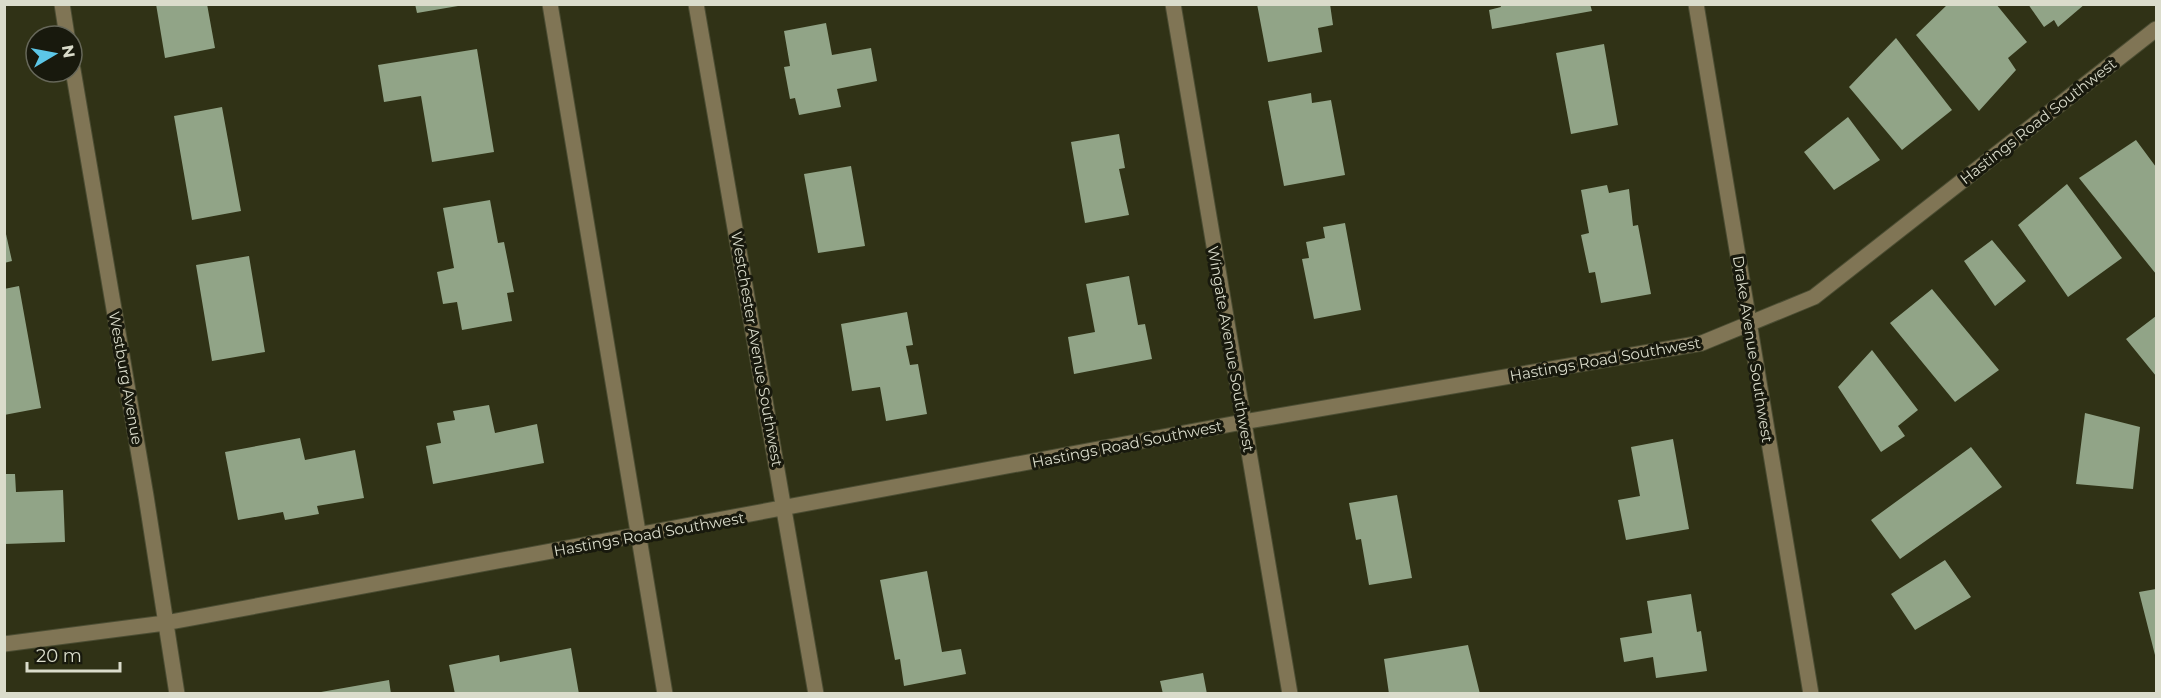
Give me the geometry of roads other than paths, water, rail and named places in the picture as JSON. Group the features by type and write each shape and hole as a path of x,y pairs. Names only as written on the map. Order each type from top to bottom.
{"street":[{"path":"62,4 65,24"},
{"path":"550,4 665,693"},
{"name":"Westchester Avenue Southwest","path":"696,4 816,693"},
{"name":"Wingate Avenue Southwest","path":"1173,4 1290,693"},
{"name":"Drake Avenue Southwest","path":"1696,4 1811,693"},
{"name":"Hastings Road Southwest","path":"4,644 165,623 1243,422 1702,343 1814,297 2157,29"},
{"name":"Westburg Avenue","path":"75,84 146,496 177,693"}]}
